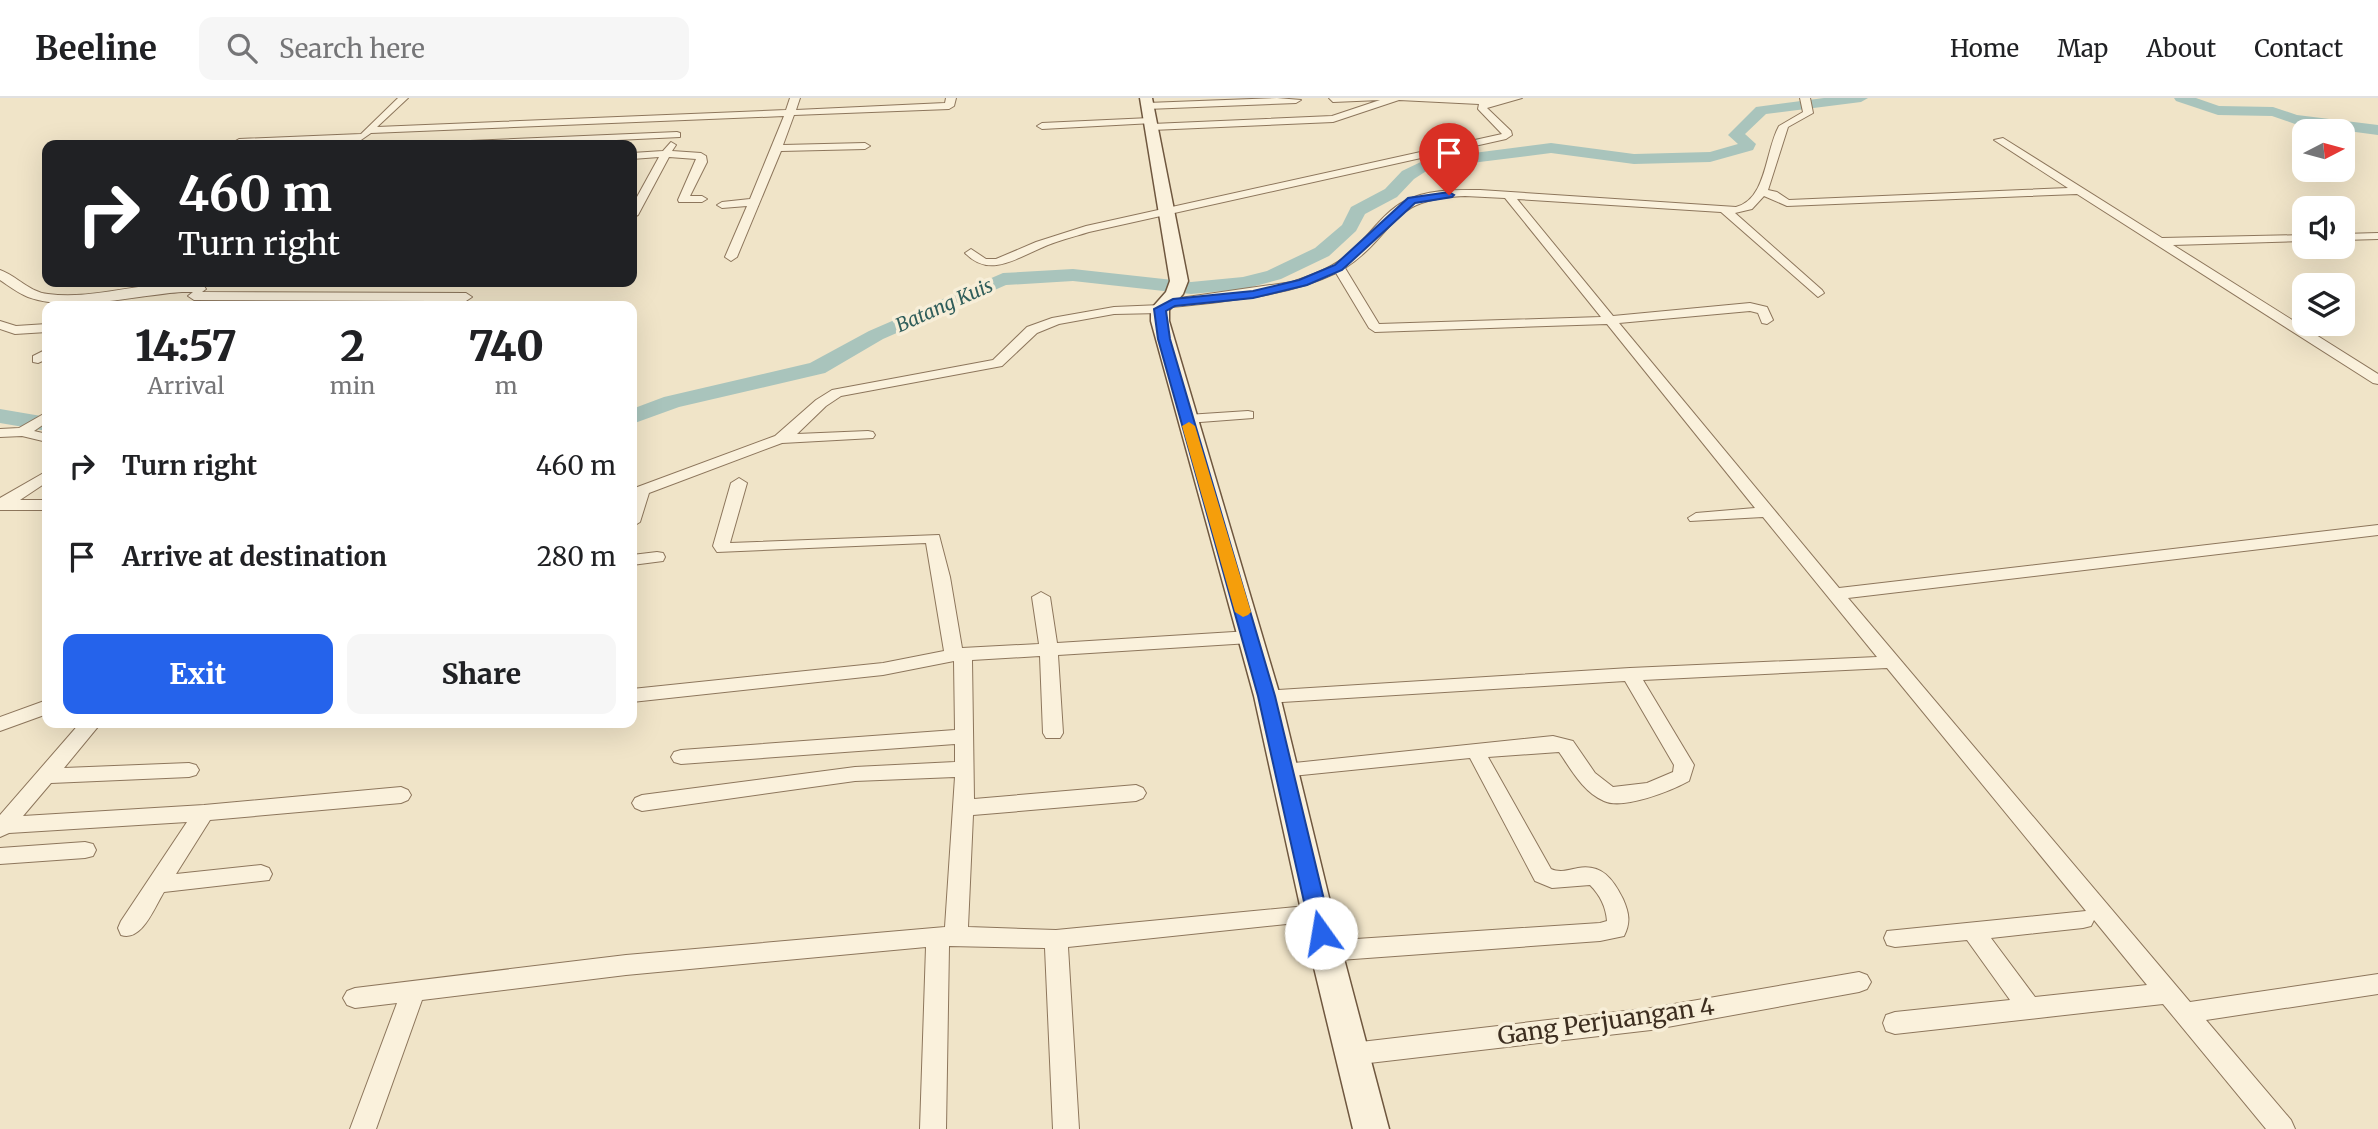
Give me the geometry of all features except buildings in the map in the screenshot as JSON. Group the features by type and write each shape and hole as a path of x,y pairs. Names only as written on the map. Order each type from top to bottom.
{"main road":[{"path":"1146,115 1166,211 1170,297 1160,321 1267,696 1282,770 1371,1129"}],"street":[{"path":"358,140 403,98"},
{"path":"731,257 777,148 794,98"},
{"path":"756,120 949,106 951,98"},
{"path":"971,253 983,262 998,262 1073,233 1503,137 1507,135 1506,131 1481,105 1517,98"},
{"path":"1333,99 1490,102"},
{"path":"1119,116 1333,119 1399,99"},
{"path":"1042,125 1296,100"},
{"path":"637,492 780,439 797,429 824,399 837,393 997,363 1004,360 1033,329 1046,323 1128,309 1170,297 1275,291 1339,268 1412,201 1435,196 1509,196 1724,209 1748,208 1757,202 1771,155 1784,126 1808,113 1806,102"},
{"path":"730,130 736,114"},
{"path":"637,206 677,135 691,116"},
{"path":"271,140 691,116 787,116"},
{"path":"562,140 677,135"},
{"path":"1999,140 2378,380"},
{"path":"777,148 865,146"},
{"path":"637,156 666,154 702,157 682,200 702,199"},
{"path":"1760,192 1773,194 1787,203 2081,191"},
{"path":"1509,196 1892,662 2282,1129"},
{"path":"722,205 753,202"},
{"path":"1724,209 1818,293"},
{"path":"2355,237 2378,236"},
{"path":"2161,242 2292,238"},
{"path":"1339,268 1352,285 1375,328 1609,320 1755,306 1765,312 1767,320"},
{"path":"0,274 33,295 46,298 95,296 173,287 292,296 350,295 377,299 466,297"},
{"path":"292,296 300,287"},
{"path":"413,299 421,287"},
{"path":"345,301 350,295"},
{"path":"0,326 15,330 42,328"},
{"path":"0,339 15,330"},
{"path":"1187,419 1248,415"},
{"path":"25,431 42,419"},
{"path":"0,433 25,431 42,436"},
{"path":"780,439 868,435"},
{"path":"1,505 42,479"},
{"path":"739,483 721,546 723,548 933,538 959,655 965,769 963,808 947,936 933,1129"},
{"path":"1,505 42,505"},
{"path":"1696,518 1768,512"},
{"path":"1836,594 2378,530"},
{"path":"637,559 657,557"},
{"path":"1041,597 1049,650 1053,733"},
{"path":"637,695 883,669 959,655 1250,637"},
{"path":"1267,696 1630,674 1892,662"},
{"path":"1282,770 1553,743 1566,746 1588,778 1609,795 1644,793 1664,787 1682,776 1684,765 1630,674"},
{"path":"0,724 42,709"},
{"path":"2,827 87,728"},
{"path":"681,757 964,736"},
{"path":"1326,951 1616,929 1619,920 1609,890 1601,880 1590,876 1550,879 1543,875 1476,752"},
{"path":"642,803 855,774 965,769"},
{"path":"46,776 189,771"},
{"path":"963,808 1136,793"},
{"path":"2,827 204,813 401,795"},
{"path":"129,928 204,813"},
{"path":"0,856 85,850"},
{"path":"158,884 261,874"},
{"path":"355,998 626,965 947,936 1056,939 1317,914"},
{"path":"1895,938 2083,919"},
{"path":"1973,930 2029,1009"},
{"path":"1056,939 1066,1129"},
{"name":"Gang Perjuangan 4","path":"1352,1054 1650,1019 1859,982"},
{"path":"2186,1013 2378,984"},
{"path":"363,1129 414,990"},
{"path":"1895,1023 2169,993"}],"waterway":[{"name":"Batang Kuis","path":"637,415 672,402 817,368 876,335 1003,279 1073,275 1191,288 1244,283 1274,275 1322,252 1350,227 1357,211 1391,193 1408,175 1427,164 1551,148 1634,159 1710,157 1747,147 1748,144 1736,135 1761,110 1861,98"},
{"name":"Batang Kuis","path":"2181,98 2218,110 2273,112 2295,119 2378,130"},
{"name":"Batang Kuis","path":"0,416 42,423"}],"slow traffic":[{"path":"1189,426 1243,612"}],"route":[{"path":"1321,933 1267,696 1159,314 1166,304 1253,295 1303,283 1339,268 1369,242 1403,206 1425,197 1449,195"}]}
